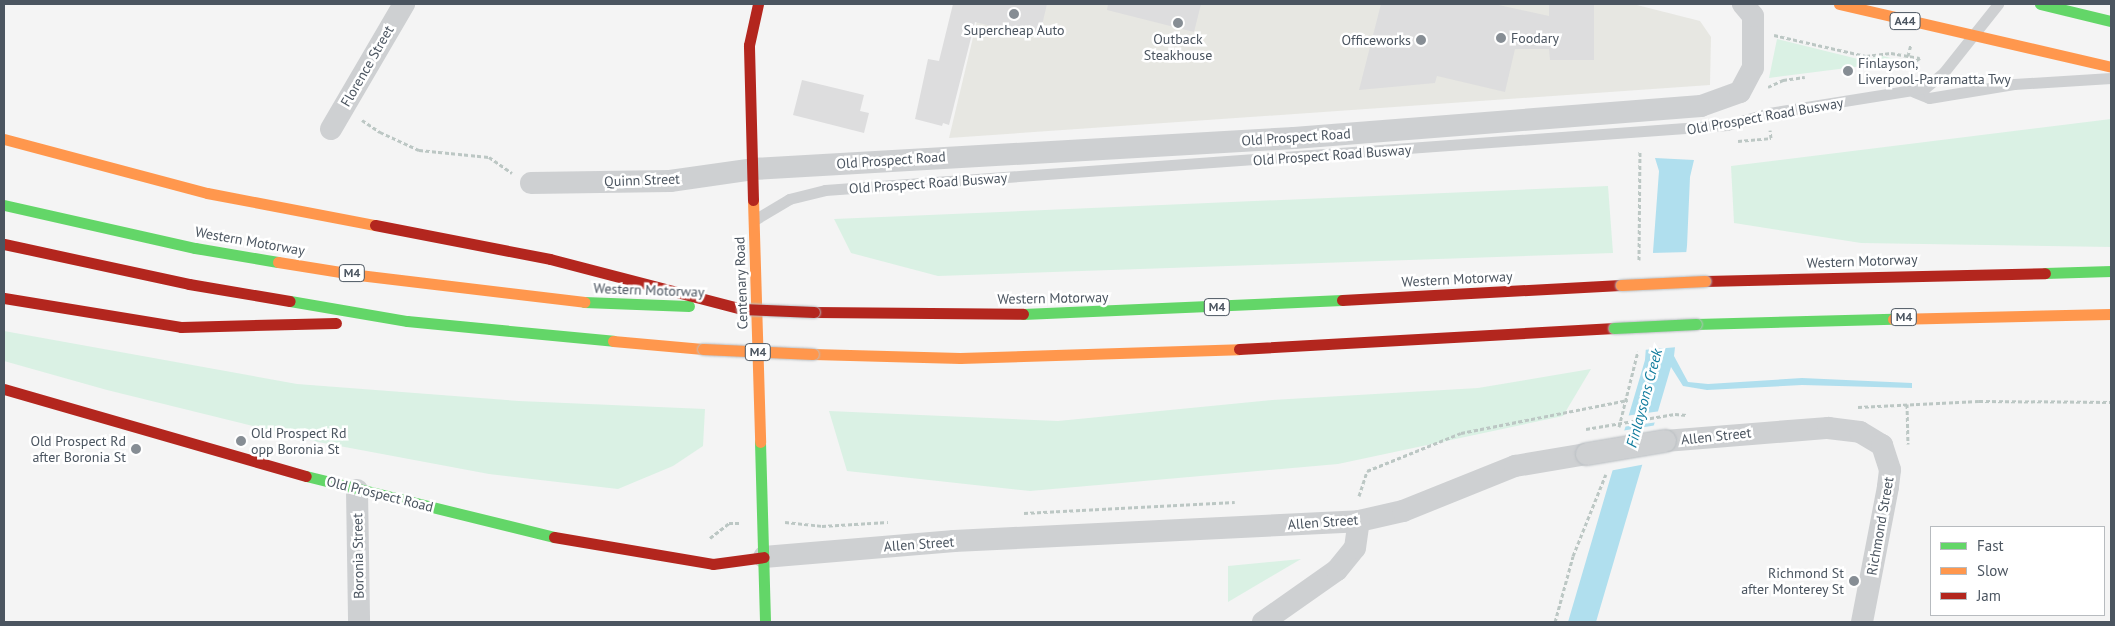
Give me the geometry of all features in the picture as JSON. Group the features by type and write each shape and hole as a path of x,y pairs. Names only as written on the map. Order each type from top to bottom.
{"main road":[{"name":"Centenary Road","path":"758,4 749,45 765,622"},
{"name":"A44","path":"1839,4 2111,67"},
{"path":"2040,4 2111,21"},
{"path":"4,139 207,193 550,259 704,303"},
{"name":"Western Motorway","path":"4,205 195,248 359,275 592,303 704,303 742,309 814,312 975,315 1105,312 1705,281 2111,271"},
{"name":"M4","path":"4,244 198,285 407,321 703,349 813,354 960,358 1139,354 1696,324 2111,314"},
{"path":"4,298 181,327 407,321"},
{"name":"Old Prospect Road","path":"4,389 357,490 560,538 713,564 764,557"}],"street":[{"name":"Florence Street","path":"331,129 404,4"},
{"name":"Old Prospect Road","path":"753,169 1294,138 1701,106 1740,92 1753,68 1753,16 1743,4"},
{"name":"Quinn Street","path":"531,183 670,181 753,169"},
{"name":"Allen Street","path":"764,557 954,542 1359,520 1403,511 1515,466 1665,441 1828,428 1871,436"},
{"name":"Richmond Street","path":"1862,622 1890,470 1882,445 1871,436"},
{"name":"Boronia Street","path":"357,490 359,622"},
{"path":"1262,622 1337,570 1355,548 1359,520"}],"lane":[{"name":"Old Prospect Road Busway","path":"754,220 789,199 825,190 1666,132 1727,125 1769,113 1914,92 1925,88 1944,72 1998,4"},
{"name":"Old Prospect Road Busway","path":"1914,92 1929,98 2014,84 2111,78"}],"path":[{"path":"1770,44 1771,34 1866,56 1891,53 1920,58 1907,66"},
{"path":"1767,80 1766,89 1783,80 1805,77"},
{"path":"344,107 380,132 419,150 489,157 531,183"},
{"path":"1359,496 1367,471 1461,433 1628,400"},
{"path":"1849,408 1907,404 2111,402"},
{"path":"1907,404 1908,444"},
{"path":"1579,431 1675,414 1695,415"},
{"path":"1350,497 1368,494"},
{"path":"1555,622 1573,556 1599,496"},
{"path":"1017,513 1239,502"},
{"path":"804,522 822,526 890,522"},
{"path":"704,538 712,538 730,523"}],"shaded area":[{"path":"981,4 1633,4 1700,21 1711,37 1710,85 949,138"}],"green space":[{"path":"1777,39 1862,60 1883,56 1902,61 1769,78"},
{"path":"2111,119 2111,247 1861,243 1734,223 1731,166"},
{"path":"1608,186 1613,253 938,276 851,253 834,219"},
{"path":"4,331 297,384 519,401 705,409 703,446 673,466 618,489 489,474 318,442 107,390 4,361"},
{"path":"1591,369 1563,416 1338,464 1030,491 847,471 829,411 1058,421 1272,400 1478,388"},
{"path":"1301,559 1228,602 1228,566"}],"water":[{"name":"Finlaysons Creek","path":"1655,158 1694,160 1690,177 1687,246 1674,356 1688,382 1708,384 1802,378 1912,383 1912,388 1802,385 1707,390 1683,386 1671,367 1596,622 1568,622 1645,360 1659,171"}],"pier":[{"path":"1689,252 1678,347 1643,350 1651,253"},
{"path":"1661,411 1658,422 1622,427 1625,416"},
{"path":"1657,425 1646,464 1609,471 1621,431"}],"building":[{"path":"953,4 1047,4 1039,38 975,22 949,125 943,123 942,126 915,119 928,59 939,61"},
{"name":"Outback Steakhouse","path":"1108,4 1201,4 1194,32 1107,10"},
{"path":"1381,4 1494,4 1549,16 1549,4 1594,5 1594,60 1550,60 1549,49 1515,49 1505,92 1437,76 1435,83 1359,90"},
{"path":"802,80 864,95 860,111 869,113 864,133 793,115"}],"traffic: fast":[{"path":"2040,4 2111,21"},
{"path":"4,205 195,248 278,262"},
{"path":"2045,273 2111,271"},
{"path":"1023,314 1342,300"},
{"path":"290,301 407,321 613,341"},
{"path":"584,302 689,306"},
{"path":"1696,324 1893,319"},
{"path":"1614,328 1696,324"},
{"path":"760,442 765,622"},
{"path":"306,476 554,537"}],"traffic: slow":[{"path":"1839,4 2111,67"},
{"path":"4,139 207,193 375,225"},
{"path":"753,200 760,442"},
{"path":"278,262 359,275 584,302"},
{"path":"1621,285 1705,281"},
{"path":"1893,319 2111,314"},
{"path":"613,341 703,349"},
{"path":"703,349 813,354"},
{"path":"813,354 960,358 1239,349"}],"traffic: jam":[{"path":"753,200 749,45 758,4"},
{"path":"375,225 550,259 742,309"},
{"path":"4,244 189,284 290,301"},
{"path":"1705,281 2045,273"},
{"path":"1342,300 1621,285"},
{"path":"4,298 181,327 336,323"},
{"path":"742,309 814,312"},
{"path":"814,312 1023,314"},
{"path":"1239,349 1614,328"},
{"path":"4,389 306,476"},
{"path":"554,537 713,564 764,557"}],"place":[{"name":"Supercheap Auto","path":"1014,14"},
{"name":"Outback Steakhouse","path":"1178,23"},
{"name":"Foodary","path":"1501,38"},
{"name":"Officeworks","path":"1421,40"},
{"name":"Finlayson, Liverpool-Parramatta Twy","path":"1848,71"},
{"name":"Old Prospect Rd opp Boronia St","path":"241,441"},
{"name":"Old Prospect Rd after Boronia St","path":"136,449"},
{"name":"Richmond St after Monterey St","path":"1854,581"}]}
